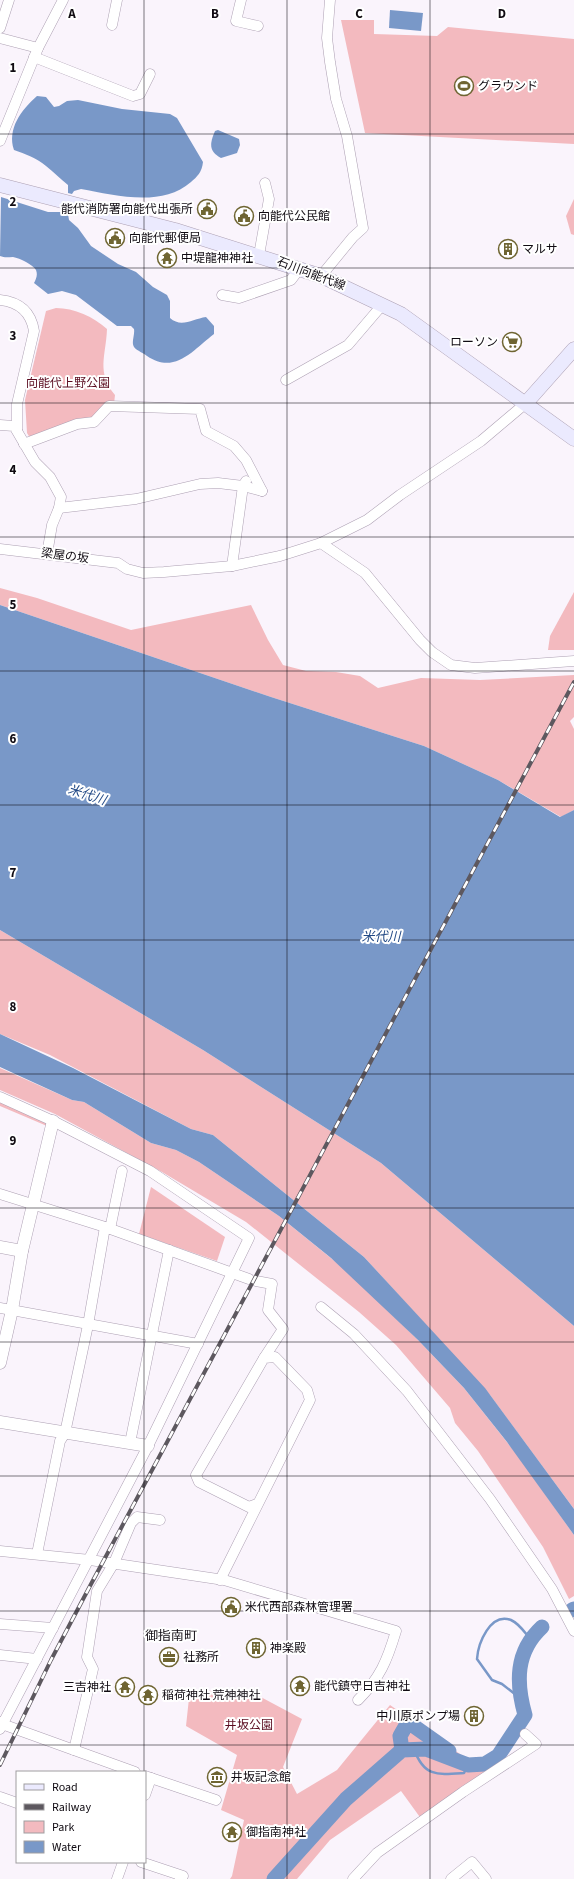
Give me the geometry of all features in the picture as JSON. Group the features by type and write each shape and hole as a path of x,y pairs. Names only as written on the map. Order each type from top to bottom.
{"main road":[{"name":"石川向能代線","path":"0,186 175,230 260,255 322,276 383,304 401,314 574,439"},
{"path":"526,403 574,350"}],"street":[{"path":"0,28 9,0"},
{"path":"0,141 36,52 63,0"},
{"path":"112,25 118,0"},
{"path":"241,0 236,21 258,26"},
{"path":"322,276 353,237 363,228 347,136 336,99 330,62 328,38 330,0"},
{"path":"0,38 36,52 133,96 140,94 150,74"},
{"path":"260,255 269,199 265,183"},
{"path":"222,295 239,298 291,280 300,268"},
{"path":"0,300 17,303 24,309 33,322 34,331 17,404 17,430"},
{"path":"286,380 348,345 383,304"},
{"name":"梁屋の坂","path":"0,549 118,563 127,569 143,572 164,572 232,566 274,557 322,543 367,520 400,495 481,441 526,403"},
{"path":"24,444 77,424 94,422 109,406 200,409 206,431 234,446 246,460 262,491 243,486 218,483 200,484 136,499 59,508"},
{"path":"0,425 14,426 38,466 50,477 61,497 59,508 52,525 48,554"},
{"path":"232,566 243,486 252,471"},
{"path":"322,543 365,573 420,640 432,652 451,665 475,668 569,662"},
{"path":"0,1097 53,1121 150,1172 249,1238 148,1446 90,1560 1,1726 132,1771"},
{"path":"0,1363 6,1309 34,1205 53,1121"},
{"path":"37,1554 60,1440 65,1434 108,1228 122,1171"},
{"path":"0,1194 108,1228 253,1280 272,1284 268,1310 283,1329 264,1358 196,1475 199,1482 249,1507 257,1504"},
{"path":"0,1247 22,1251"},
{"path":"130,1443 151,1335 170,1250"},
{"path":"322,1307 354,1334 411,1396 490,1498 552,1589 574,1631"},
{"path":"6,1309 198,1344"},
{"path":"220,1580 310,1400 307,1390 275,1357 264,1358"},
{"path":"0,1422 65,1434 148,1446"},
{"path":"74,1750 93,1669 87,1657 97,1591 114,1563 131,1523 137,1517 160,1520"},
{"path":"0,1552 37,1554 114,1563 220,1580 396,1631 388,1657 373,1685 358,1700"},
{"path":"0,1624 53,1628"},
{"path":"0,1655 37,1659"},
{"path":"358,1878 378,1853 463,1792 536,1744 525,1734"},
{"path":"146,1789 148,1777 216,1800"},
{"path":"0,1797 16,1803"},
{"path":"451,1879 472,1862 486,1879"},
{"path":"117,1879 123,1863"},
{"path":"144,1863 183,1876 180,1879"}],"green space":[{"name":"グラウンド","path":"341,20 374,20 374,34 437,36 448,27 574,39 574,144 365,133"},
{"path":"574,199 574,235 571,234 566,216"},
{"name":"向能代上野公園","path":"56,308 77,311 96,321 107,329 104,371 109,387 115,395 114,404 92,419 32,441 27,433 25,400 46,311"},
{"path":"0,588 37,598 131,630 251,605 268,640 283,665 306,671 336,672 360,676 378,688 421,678 480,680 574,675 574,717 570,721 574,729 574,810 561,817 498,780 424,746 271,697 0,605"},
{"path":"574,592 574,650 548,650 550,636"},
{"path":"0,930 203,1050 381,1163 574,1326 574,1509 490,1395 364,1257 213,1135 191,1129 50,1055 0,1034"},
{"path":"0,1068 72,1100 84,1102 151,1143 176,1150 199,1162 279,1216 348,1272 418,1340 464,1388 518,1456 574,1535 574,1596 569,1599 543,1547 478,1451 455,1423 450,1408 396,1345 359,1312 246,1222 162,1172 55,1114 0,1090"},
{"path":"0,1102 48,1122 47,1126 0,1106"},
{"path":"151,1187 225,1237 217,1261 139,1234"},
{"name":"井坂公園","path":"190,1689 257,1695 302,1719 283,1767 297,1794 337,1770 390,1705 490,1775 422,1820 401,1791 330,1840 297,1879 230,1879 232,1876 244,1820 221,1810 237,1755 186,1726"}],"water":[{"path":"390,10 423,13 421,31 389,28"},
{"path":"37,96 46,97 54,107 67,101 78,100 122,109 170,114 177,118 203,162 200,171 193,180 179,190 166,195 138,198 81,189 74,191 72,194 68,193 68,185 49,168 35,158 14,150 12,135 14,127 26,107"},
{"path":"218,130 239,139 240,145 237,153 221,158 214,153 211,143 215,131"},
{"path":"1,197 48,212 65,212 68,214 69,220 78,228 91,246 118,264 136,272 153,287 167,295 170,301 170,318 174,321 183,323 206,317 214,326 214,334 191,353 175,362 166,363 157,361 134,347 134,329 131,326 117,326 76,295 62,291 48,294 34,283 37,274 36,270 32,266 13,257 0,256"},
{"name":"米代川","path":"0,605 271,697 424,746 498,780 560,817 574,810 574,1326 381,1163 203,1050 0,930"},
{"path":"0,1034 73,1068 191,1129 213,1135 364,1257 485,1388 574,1509 574,1535 507,1442 464,1388 418,1340 331,1258 279,1216 199,1162 176,1150 151,1143 84,1102 72,1100 0,1067"}],"waterway":[{"path":"520,1698 502,1684 492,1680 477,1659 478,1653 486,1631 491,1625 504,1619 511,1620 517,1624 531,1640"},
{"path":"274,1879 346,1799 402,1750 426,1749 468,1765 485,1764 498,1756 525,1715 519,1680 522,1657 533,1637 542,1627"},
{"path":"402,1750 400,1736 408,1722 449,1751"},
{"path":"414,1749 422,1765 439,1774 464,1773 468,1765"}],"railway":[{"path":"0,1765 51,1660 90,1586 574,682"}],"place":[{"name":"グラウンド","path":"464,86"},
{"name":"能代消防署向能代出張所","path":"207,209"},
{"name":"向能代公民館","path":"244,216"},
{"name":"向能代郵便局","path":"115,238"},
{"name":"マルサ","path":"508,249"},
{"name":"中堤龍神神社","path":"167,258"},
{"name":"ローソン","path":"512,342"},
{"name":"米代西部森林管理署","path":"231,1607"},
{"name":"神楽殿","path":"256,1648"},
{"name":"社務所","path":"169,1657"},
{"name":"能代鎮守日吉神社","path":"300,1686"},
{"name":"三吉神社","path":"125,1687"},
{"name":"稲荷神社 荒神神社","path":"148,1695"},
{"name":"中川原ポンプ場","path":"474,1716"},
{"name":"井坂記念館","path":"217,1777"},
{"name":"御指南神社","path":"232,1832"}],"district":[{"name":"御指南町","path":"171,1636"}]}
